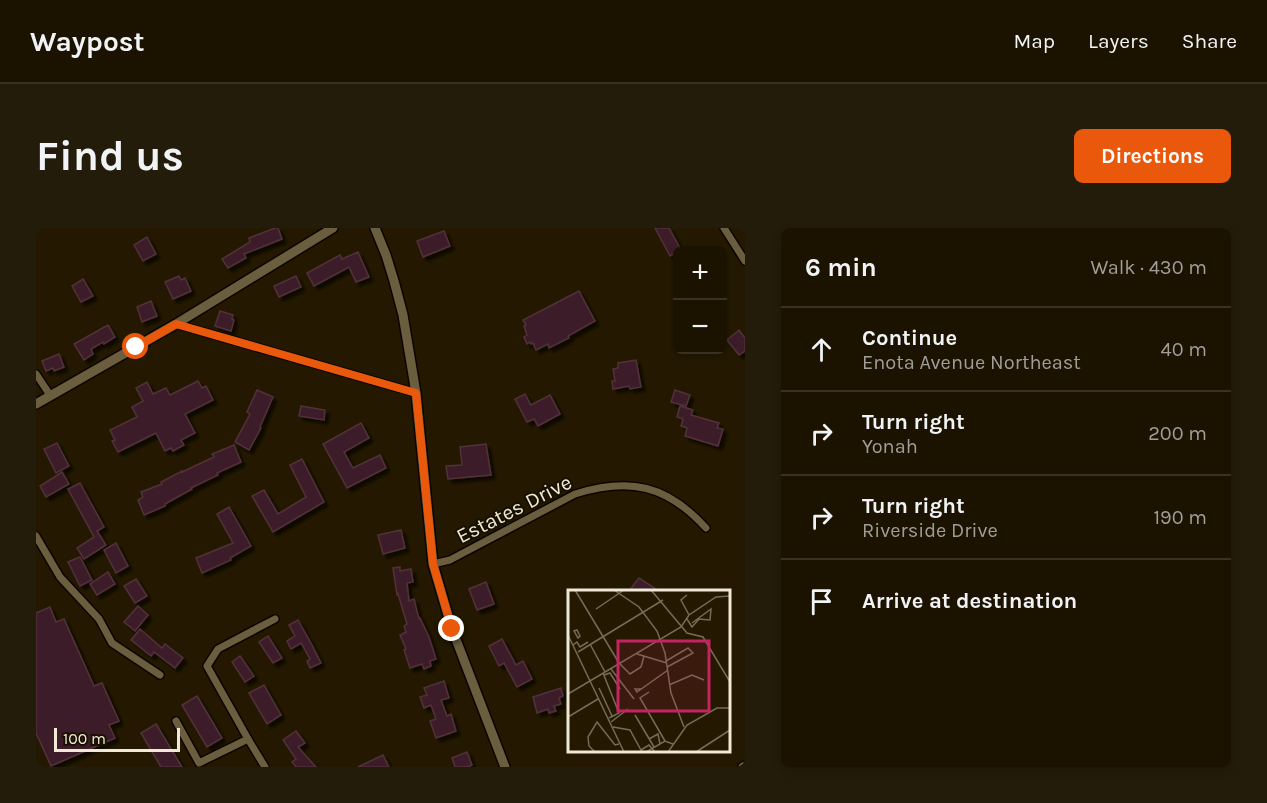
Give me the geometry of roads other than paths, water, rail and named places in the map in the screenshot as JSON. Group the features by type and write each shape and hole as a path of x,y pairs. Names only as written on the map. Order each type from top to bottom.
{"street":[{"path":"36,404 176,324 333,228"},
{"path":"375,228 386,255 403,315 416,393 433,564 452,629 505,767"},
{"path":"723,228 745,261"},
{"path":"176,324 416,393"},
{"path":"36,374 50,395"},
{"name":"Estates Drive","path":"433,564 450,560 575,494 613,485 631,485 669,497 684,507 706,528"},
{"path":"36,536 60,577 99,619 112,643 160,675"},
{"path":"265,767 207,666 218,649 275,619"},
{"path":"176,721 201,765 248,739"}]}
